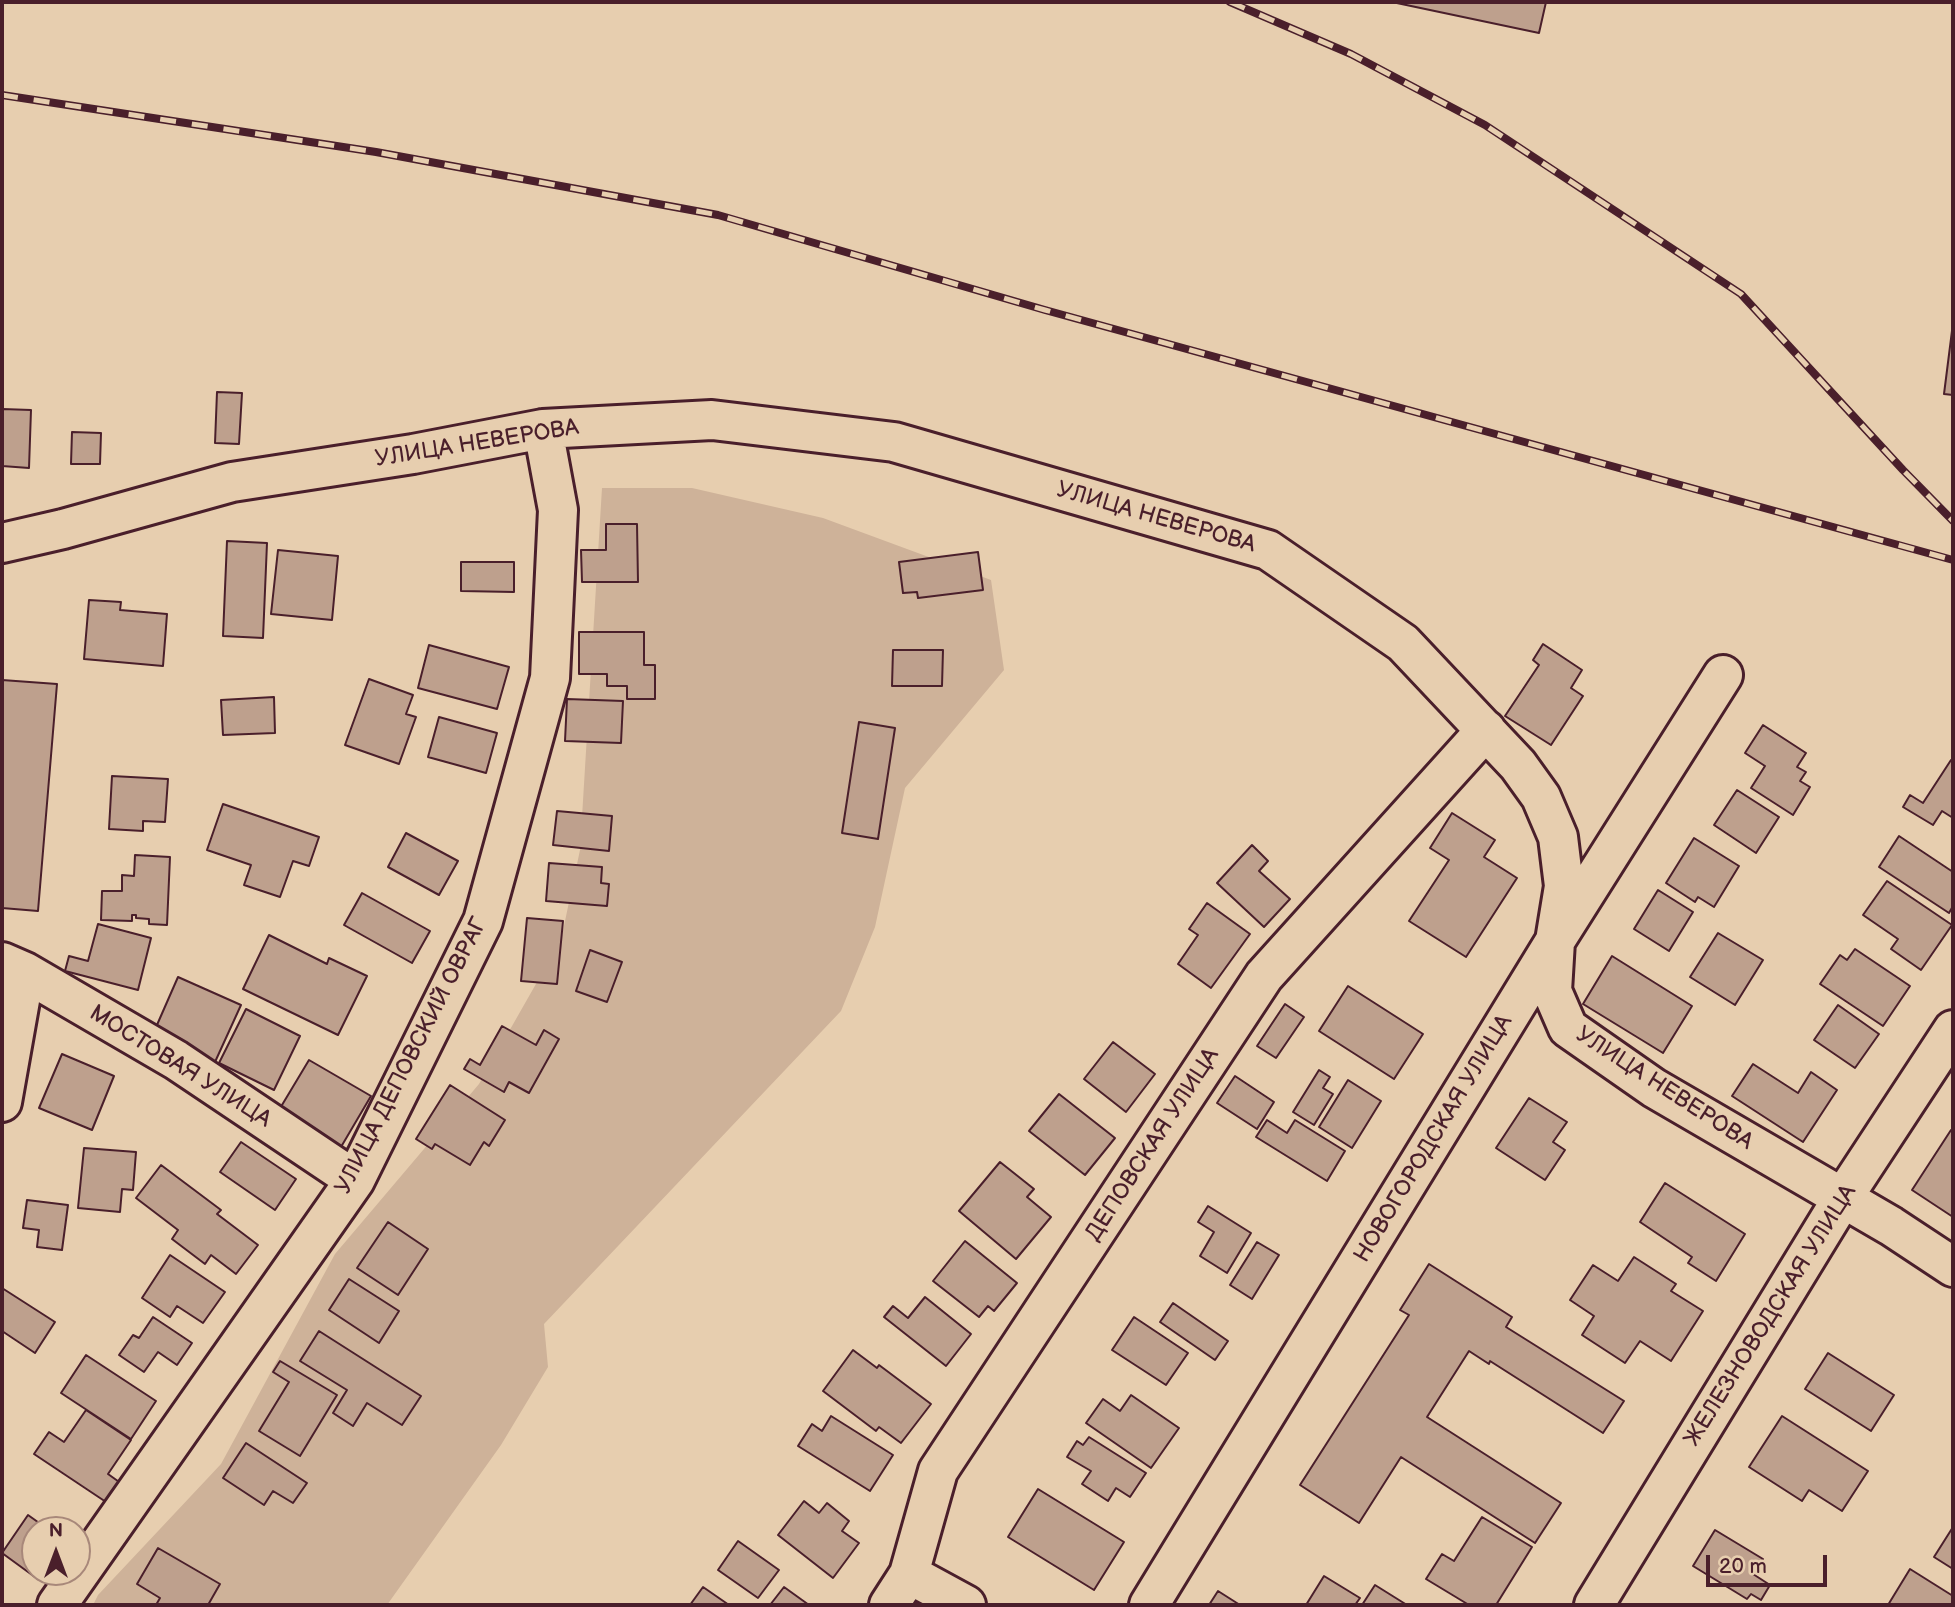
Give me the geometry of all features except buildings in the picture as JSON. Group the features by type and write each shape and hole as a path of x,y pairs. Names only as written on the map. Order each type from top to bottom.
{"street":[{"name":"УЛИЦА НЕВЕРОВА","path":"2,543 63,529 232,482 413,454 543,429 712,419 894,442 1268,550 1404,643 1518,765 1541,797 1558,837 1564,886 1555,941 1552,991 1568,1028 1654,1088 1953,1266"},
{"name":"УЛИЦА ДЕПОВСКИЙ ОВРАГ","path":"57,1605 355,1180 483,921 550,678 558,510 543,429"},
{"name":"НОВОГОРОДСКАЯ УЛИЦА","path":"1149,1605 1555,941 1723,675"},
{"name":"ДЕПОВСКАЯ УЛИЦА","path":"899,1590 937,1471 1264,975 1486,730"},
{"name":"МОСТОВАЯ УЛИЦА","path":"13,967 176,1060 355,1180"},
{"path":"2,1102 13,967"},
{"name":"ЖЕЛЕЗНОВОДСКАЯ УЛИЦА","path":"1594,1605 1842,1199 1953,1030"},
{"path":"899,1590 967,1605"}],"shaded area":[{"path":"602,488 692,488 823,518 991,580 1004,670 905,788 875,927 841,1011 544,1324 548,1367 501,1445 387,1605 93,1605 98,1595 221,1464 335,1254 479,1084 561,940 580,850"}],"railway":[{"path":"1230,2 1351,54 1485,125 1741,294 1953,521"},
{"path":"2,95 376,152 718,215 1045,310 1953,560"}]}
